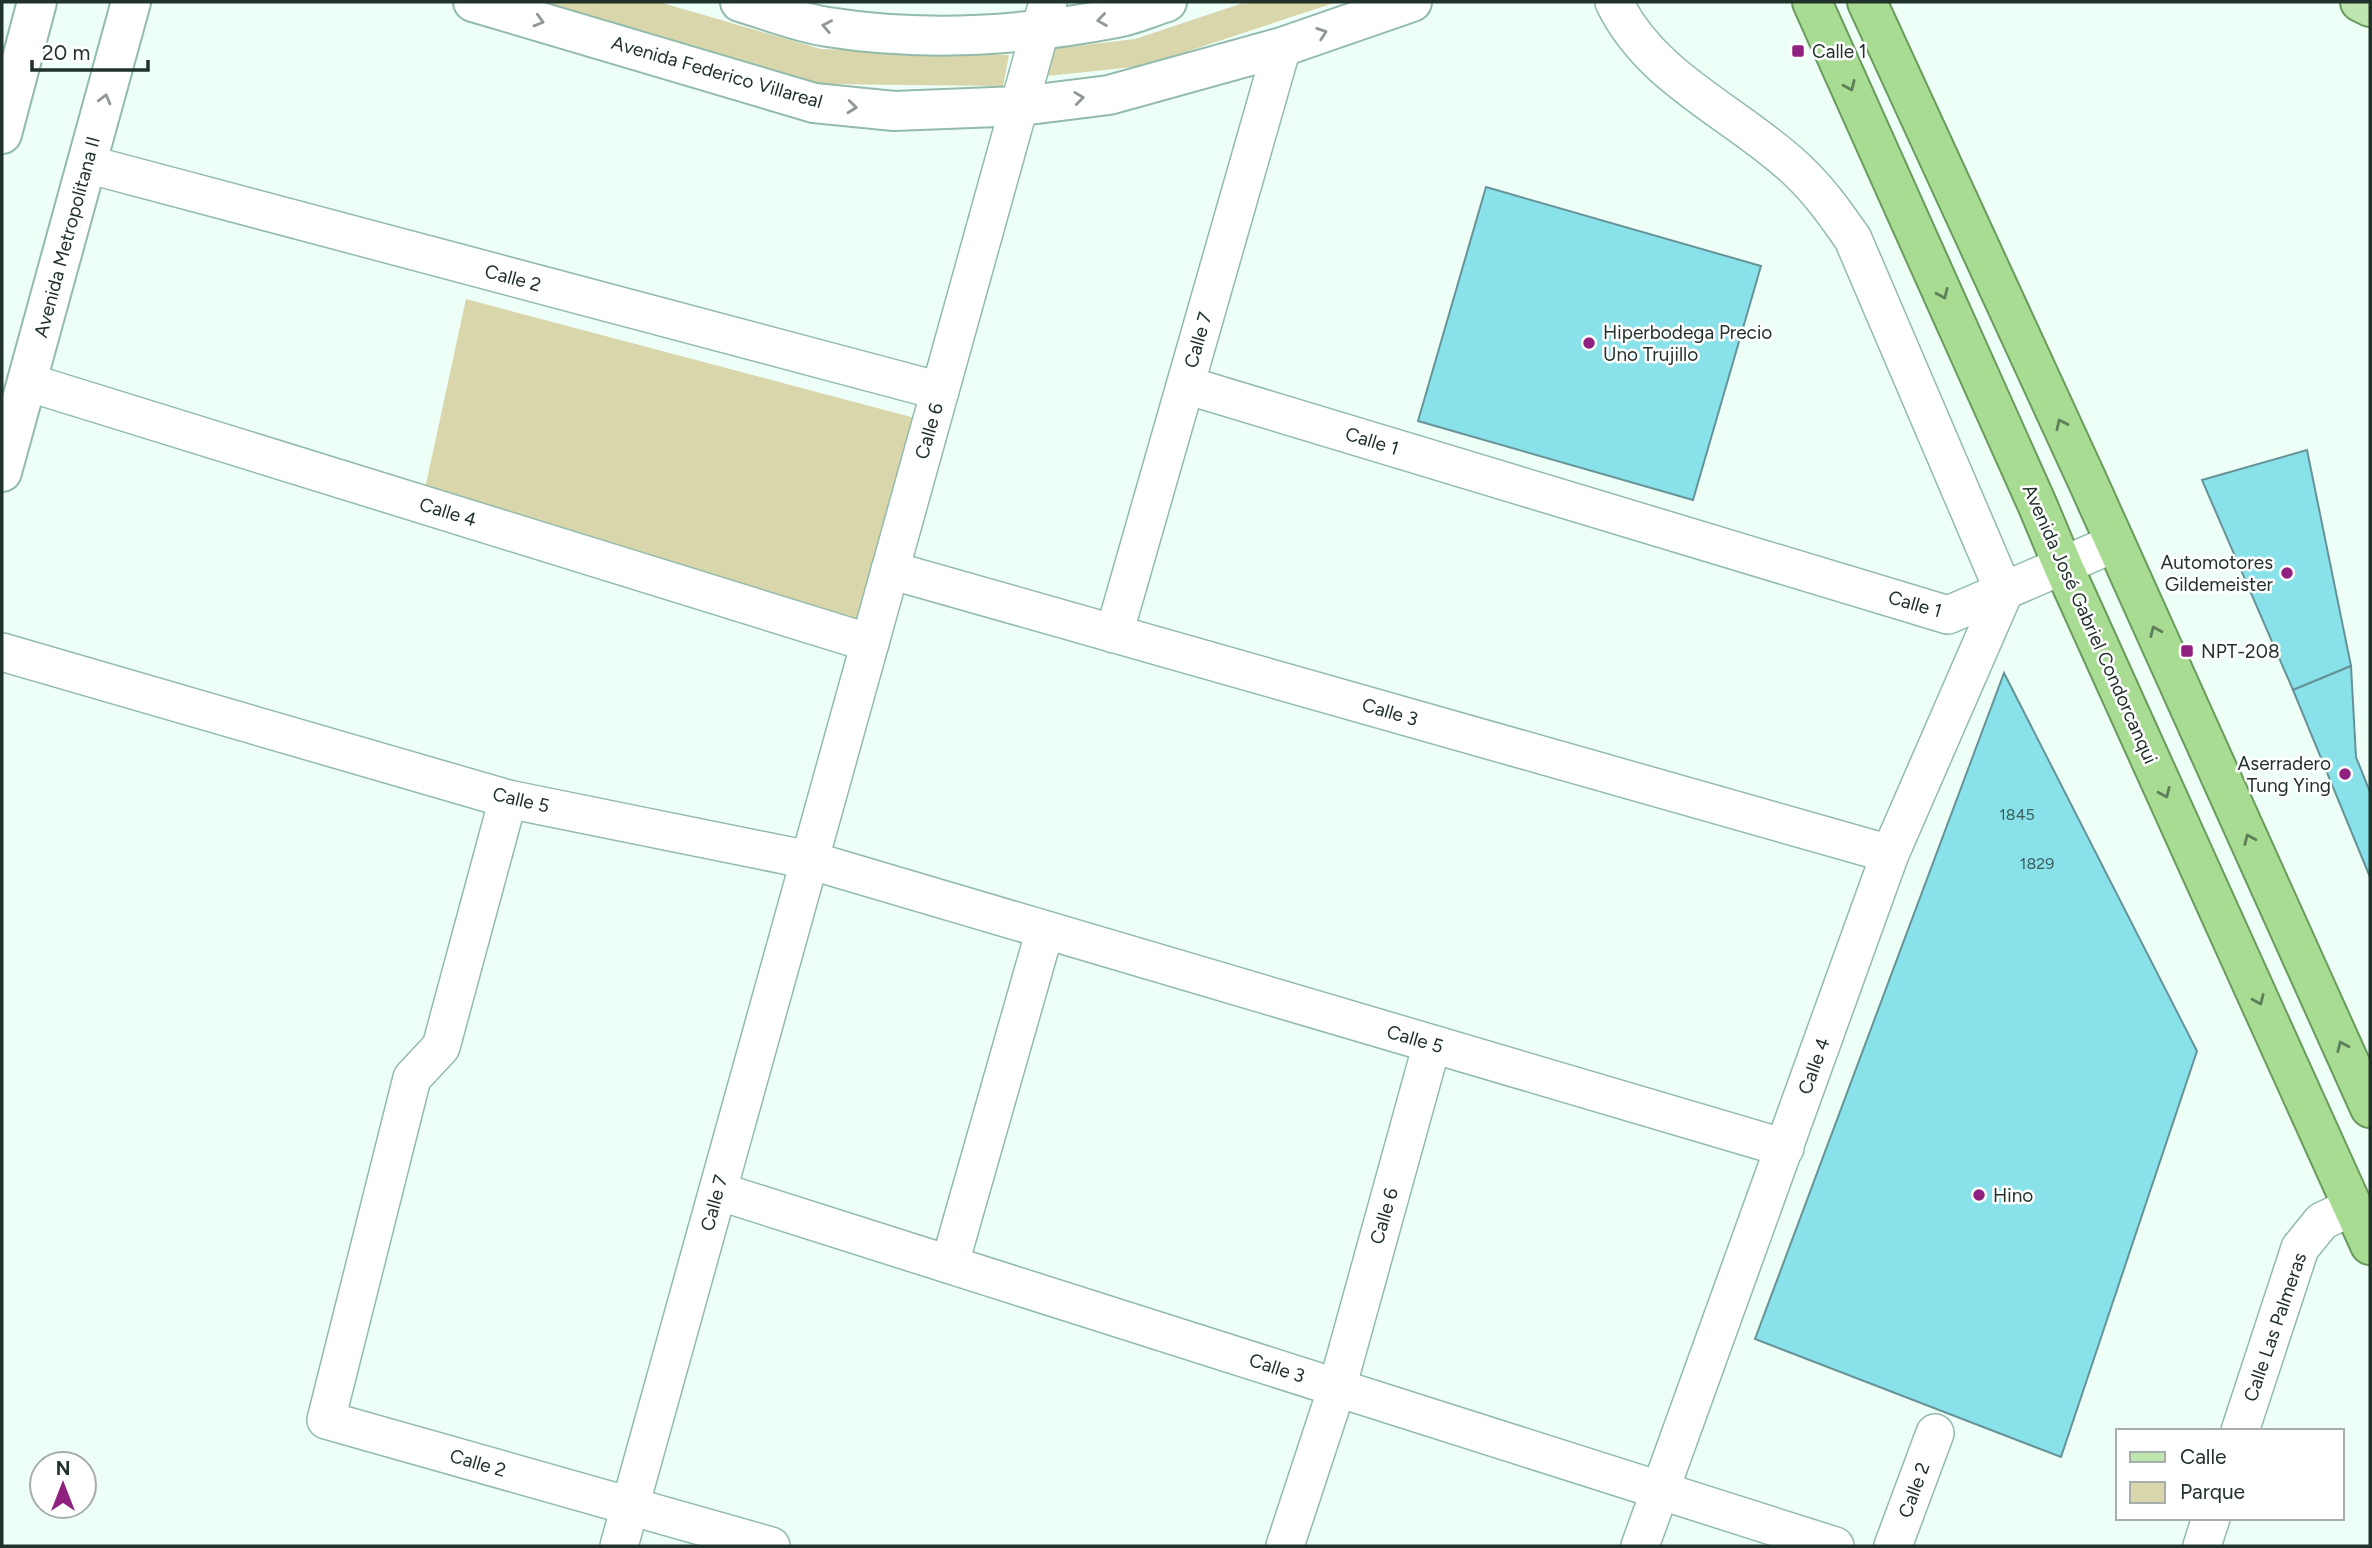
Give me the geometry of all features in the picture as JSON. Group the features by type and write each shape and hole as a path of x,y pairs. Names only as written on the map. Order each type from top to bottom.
{"highway":[{"name":"Avenida José Gabriel Condorcanqui","path":"1812,2 2370,1245"},
{"path":"1867,2 2087,480 2370,1108"},
{"path":"2038,504 2087,480"}],"main road":[{"path":"2,134 37,2"},
{"name":"Avenida Metropolitana II","path":"2,472 131,2"},
{"name":"Avenida Federico Villareal","path":"473,2 814,103 894,111 1021,106 1109,95 1282,47 1412,2"},
{"path":"740,2 825,27 902,35 973,34 1044,15 1119,18 1167,2"},
{"path":"2360,2 2370,7"}],"street":[{"path":"1614,2 1621,16 1660,65 1793,166 1823,197 1853,239 2004,592"},
{"name":"Calle 6","path":"809,860 1021,106 1044,15"},
{"name":"Calle 7","path":"1114,634 1282,47"},
{"name":"Calle 2","path":"87,164 940,391"},
{"name":"Calle 4","path":"27,382 870,643"},
{"name":"Calle 1","path":"1186,385 1948,615 2115,543"},
{"name":"Calle 3","path":"890,570 1890,854"},
{"name":"Calle 4","path":"1640,1546 1890,854 2004,592"},
{"name":"Calle 5","path":"2,652 508,799 809,860 1784,1148"},
{"name":"Calle 2","path":"508,799 442,1047 412,1078 326,1420 771,1546"},
{"name":"Calle 7","path":"620,1546 809,860"},
{"path":"950,1264 1045,930"},
{"name":"Calle 6","path":"1285,1546 1337,1388 1432,1044"},
{"name":"Calle 3","path":"718,1191 1835,1546"},
{"name":"Calle Las Palmeras","path":"2241,1429 2300,1248 2322,1221 2352,1207"},
{"name":"Calle 2","path":"1893,1546 1935,1433"},
{"path":"2202,1546 2210,1520"}],"green space":[{"path":"544,2 659,2 821,49 1009,55 1003,86 817,84"},
{"path":"1246,2 1337,2 1143,66 1047,76 1052,49 1135,39"},
{"path":"466,299 915,418 861,628 423,498"}],"building":[{"name":"Hiperbodega Precio Uno Trujillo","path":"1486,187 1761,266 1693,500 1418,421"},
{"name":"Automotores Gildemeister","path":"2307,450 2351,666 2293,690 2202,480"},
{"name":"Aserradero Tung Ying","path":"2351,666 2356,757 2370,792 2370,877 2293,690"},
{"name":"Hino","path":"2004,673 2197,1051 2061,1457 1755,1339"}],"place":[{"name":"Calle 1","path":"1798,51"},
{"name":"Hiperbodega Precio Uno Trujillo","path":"1589,343"},
{"name":"Automotores Gildemeister","path":"2287,573"},
{"name":"NPT-208","path":"2187,651"},
{"name":"Aserradero Tung Ying","path":"2345,774"},
{"name":"Hino","path":"1979,1195"}]}
